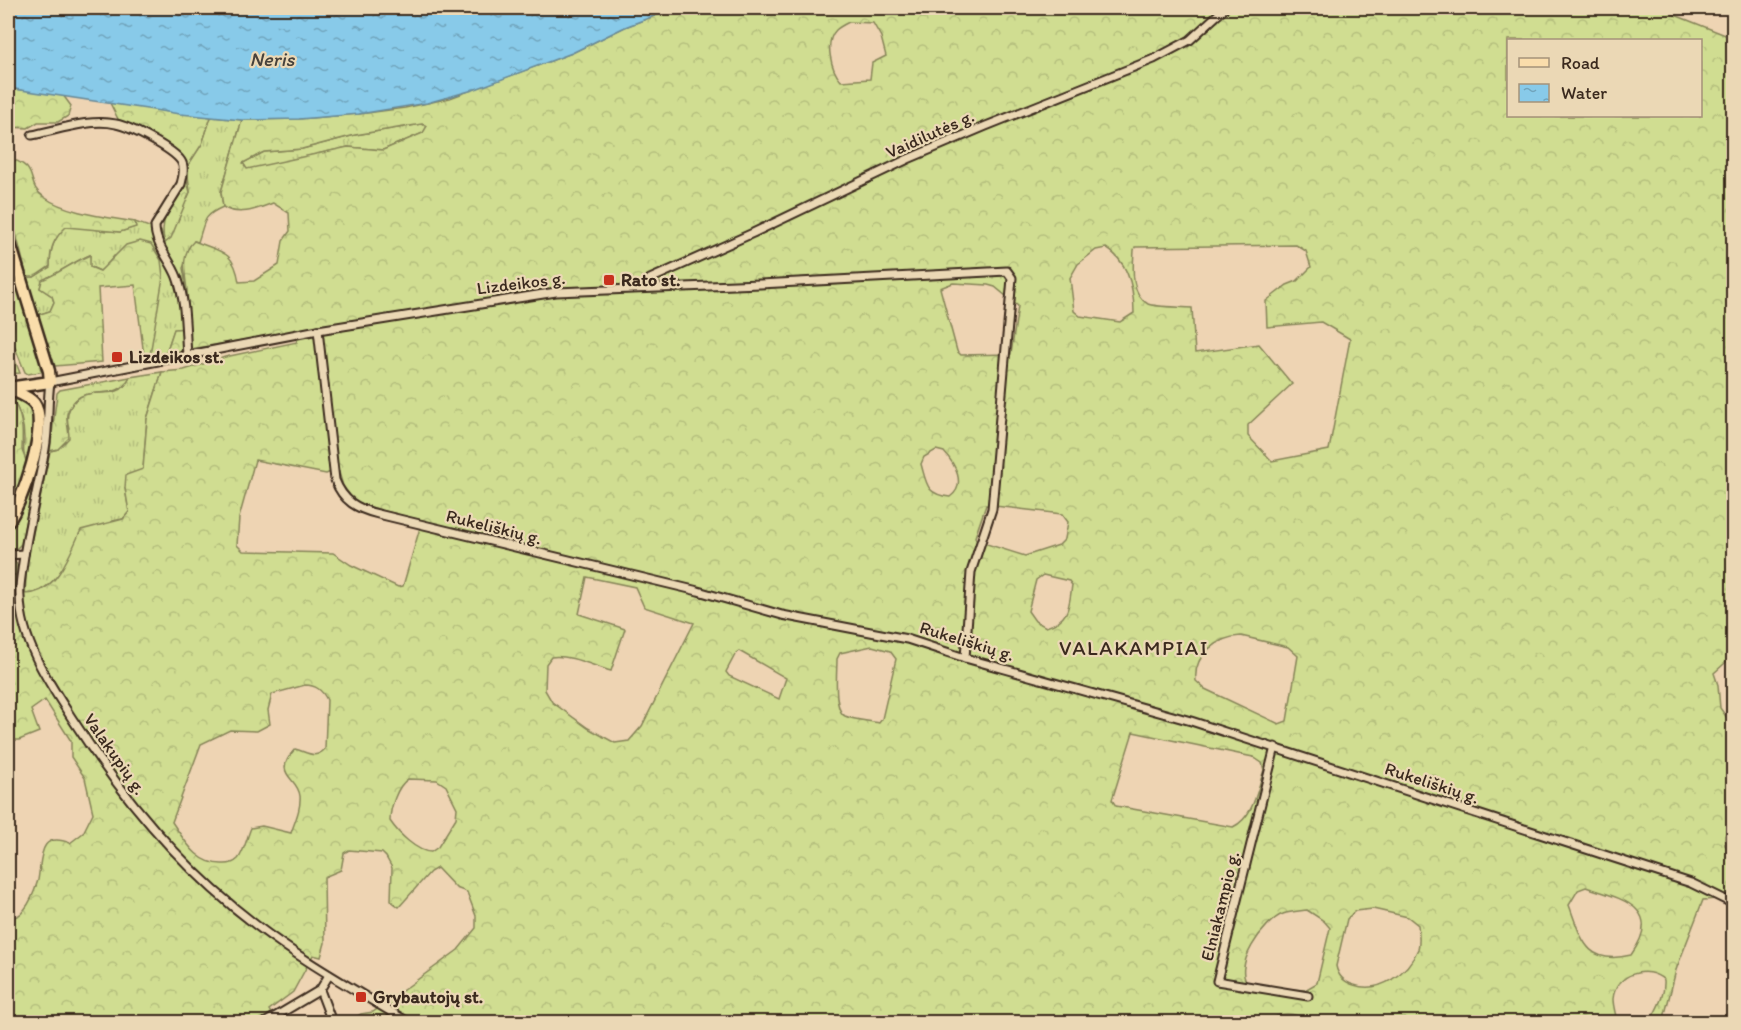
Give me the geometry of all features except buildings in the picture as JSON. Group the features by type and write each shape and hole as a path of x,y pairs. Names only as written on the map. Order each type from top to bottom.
{"main road":[{"path":"8,237 49,371 50,382 8,388"},
{"path":"8,388 33,402 38,410 38,437 26,484 15,513 8,522"}],"street":[{"name":"Vaidilutės g.","path":"645,287 650,279 908,159 1154,59 1190,40 1225,8"},
{"path":"32,135 80,125 116,124 167,148 182,162 181,184 155,226 155,234 177,277 182,298 187,355"},
{"name":"Lizdeikos g.","path":"50,382 318,330 556,292 1007,271 1012,278 992,509 971,572 965,658"},
{"name":"Rukeliškių g.","path":"318,330 335,480 342,494 354,507 698,591 783,615 907,639 965,658 1191,721 1275,747 1691,883 1734,904"},
{"name":"Valakupių g.","path":"50,382 48,431 24,554 20,596 28,639 49,682 104,768 165,843 213,890 256,925 329,975 408,1023"},
{"path":"38,437 41,470"},
{"path":"8,555 24,554"},
{"name":"Elniakampio g.","path":"1275,747 1217,981 1308,996"},
{"path":"266,1023 320,990 329,975"},
{"path":"320,990 332,1023"}],"green space":[{"path":"675,8 1664,8 1675,15 1733,38 1734,655 1714,673 1718,685 1720,708 1733,726 1733,818 1725,836 1725,845 1733,855 1733,910 1717,899 1703,900 1676,970 1664,1018 1666,1022 1650,1022 1662,997 1664,980 1657,975 1641,972 1626,978 1615,990 1613,1002 1617,1022 1310,1022 1283,1014 1268,1022 348,1022 361,1014 373,1012 458,950 476,928 476,916 467,892 456,888 437,868 430,872 399,907 391,901 392,868 386,857 382,853 349,850 344,853 341,870 324,877 325,943 321,957 313,955 293,992 269,1010 276,1022 8,1022 8,917 21,914 31,900 38,880 41,855 47,844 60,840 70,843 83,833 93,813 85,778 71,757 71,741 45,700 31,710 39,732 19,740 8,740 8,575 16,575 15,592 28,594 40,591 58,575 81,530 123,519 129,512 125,488 126,475 143,469 147,419 162,372 184,370 225,357 297,342 295,331 168,353 167,350 174,329 189,328 185,258 194,241 219,250 230,258 239,282 254,281 279,265 283,241 290,231 289,213 273,203 242,212 223,207 221,192 242,120 299,119 405,108 450,98 572,53 625,27","holes":["849,22 873,23 881,37 886,56 872,63 870,79 841,81 834,70 830,56 830,41 836,30","422,124 427,126 423,133 383,150 348,147 247,169 243,163 264,152 302,149 355,135","1296,245 1306,251 1311,267 1297,281 1287,285 1266,301 1267,327 1321,322 1350,339 1329,450 1272,461 1248,436 1248,425 1292,384 1259,344 1195,353 1192,308 1151,305 1142,300 1135,287 1135,247","1106,248 1114,254 1129,276 1134,313 1120,322 1080,316 1074,311 1070,278 1078,264 1096,250","953,283 988,285 995,287 1018,306 1011,354 961,355 957,351 940,288","936,450 944,452 958,474 958,487 955,492 950,497 932,491 921,464 924,457","255,460 326,474 338,469 343,486 356,503 422,521 403,586 398,587 351,565 333,553 243,551 237,545 239,518","986,505 1062,514 1068,522 1065,539 1059,545 1025,556 977,541 975,537","1043,575 1069,581 1072,585 1069,606 1064,616 1046,627 1035,621 1028,611 1036,580","587,577 635,587 644,607 694,623 642,726 629,741 615,743 588,728 552,702 545,690 546,664 551,657 558,657 573,659 611,671 625,629 579,614","1241,636 1288,647 1298,656 1287,721 1279,724 1205,689 1196,681 1198,663 1208,649 1223,640","872,646 890,651 896,659 882,719 879,723 845,716 841,712 837,699 837,659 840,653","739,651 786,678 779,699 729,676 726,672","309,685 323,693 327,700 325,749 314,755 295,749 285,765 300,796 299,810 291,833 262,826 251,828 242,852 236,860 225,864 207,861 193,851 172,822 201,744 230,730 257,731 270,724 268,710 272,694","1133,732 1253,757 1262,763 1264,770 1250,810 1246,817 1233,827 1116,806 1112,800","408,779 437,780 446,786 457,808 456,818 438,847 431,852 420,849 408,841 390,821 391,810 401,787","1586,887 1625,901 1635,908 1641,916 1643,926 1640,939 1631,955 1604,957 1595,953 1582,939 1569,905 1578,890","1373,909 1408,917 1418,925 1418,949 1413,958 1400,973 1383,984 1374,987 1354,985 1340,976 1336,966 1347,919 1355,911","1307,910 1324,921 1330,928 1317,983 1305,990 1250,986 1245,978 1244,968 1246,957 1259,935 1276,918 1286,913"]},
{"path":"8,88 63,95 71,106 68,116 58,122 38,122 28,128 8,127"},
{"path":"110,103 211,117 202,144 187,167 181,158 120,123"},
{"path":"211,117 242,120 221,192 223,207 211,213 205,220 198,242 194,241 183,268 187,289 189,328 174,330 168,353 150,355 161,260 158,254 114,256 100,271 89,266 90,255 84,258 43,280 40,288 52,296 54,302 50,311 37,315 27,277 34,277 50,267 53,245 66,226 120,232 135,227 135,222 161,231 165,243 190,192 187,167 202,144"},
{"path":"422,124 427,126 423,133 383,150 348,147 247,170 243,163 264,152 302,149 355,135"},
{"path":"8,158 25,166 38,192 53,202 87,214 135,222 136,227 120,232 66,227 53,245 50,266 34,277 27,277 8,202"},
{"path":"187,181 190,192 171,238 165,243 163,226 165,218"},
{"path":"140,241 151,244 161,260 163,277 150,355 144,356 135,285 98,288 102,362 55,366 37,315 50,311 54,302 52,296 40,288 42,280 90,255 90,267 100,271 126,245"},
{"path":"10,262 29,328 46,371 28,374 25,372 12,344 14,325"},
{"path":"12,353 20,373 8,374 9,354"},
{"path":"162,372 147,419 143,469 125,488 129,512 123,519 113,521 50,584 41,590 25,595 27,562 50,451 58,449 69,428 68,416 72,404 86,394 119,390 125,386 130,377"},
{"path":"130,377 118,390 93,393 77,399 67,414 69,438 58,449 50,451 57,393 60,390"},
{"path":"12,399 24,401 29,407 31,406 33,413 27,463 22,423"},
{"path":"12,399 20,417 22,451 26,467 8,515 8,400"},
{"path":"36,468 21,544 8,551 8,529 16,520"},
{"path":"8,558 14,560 17,565 16,575 8,575"}],"water":[{"name":"Neris","path":"8,8 675,8 625,27 572,53 473,90 427,103 359,114 299,119 242,120 180,114 8,88"}],"place":[{"name":"Rato st.","path":"609,280"},
{"name":"Lizdeikos st.","path":"117,357"},
{"name":"Grybautojų st.","path":"361,997"}],"district":[{"name":"VALAKAMPIAI","path":"1134,647"}]}
